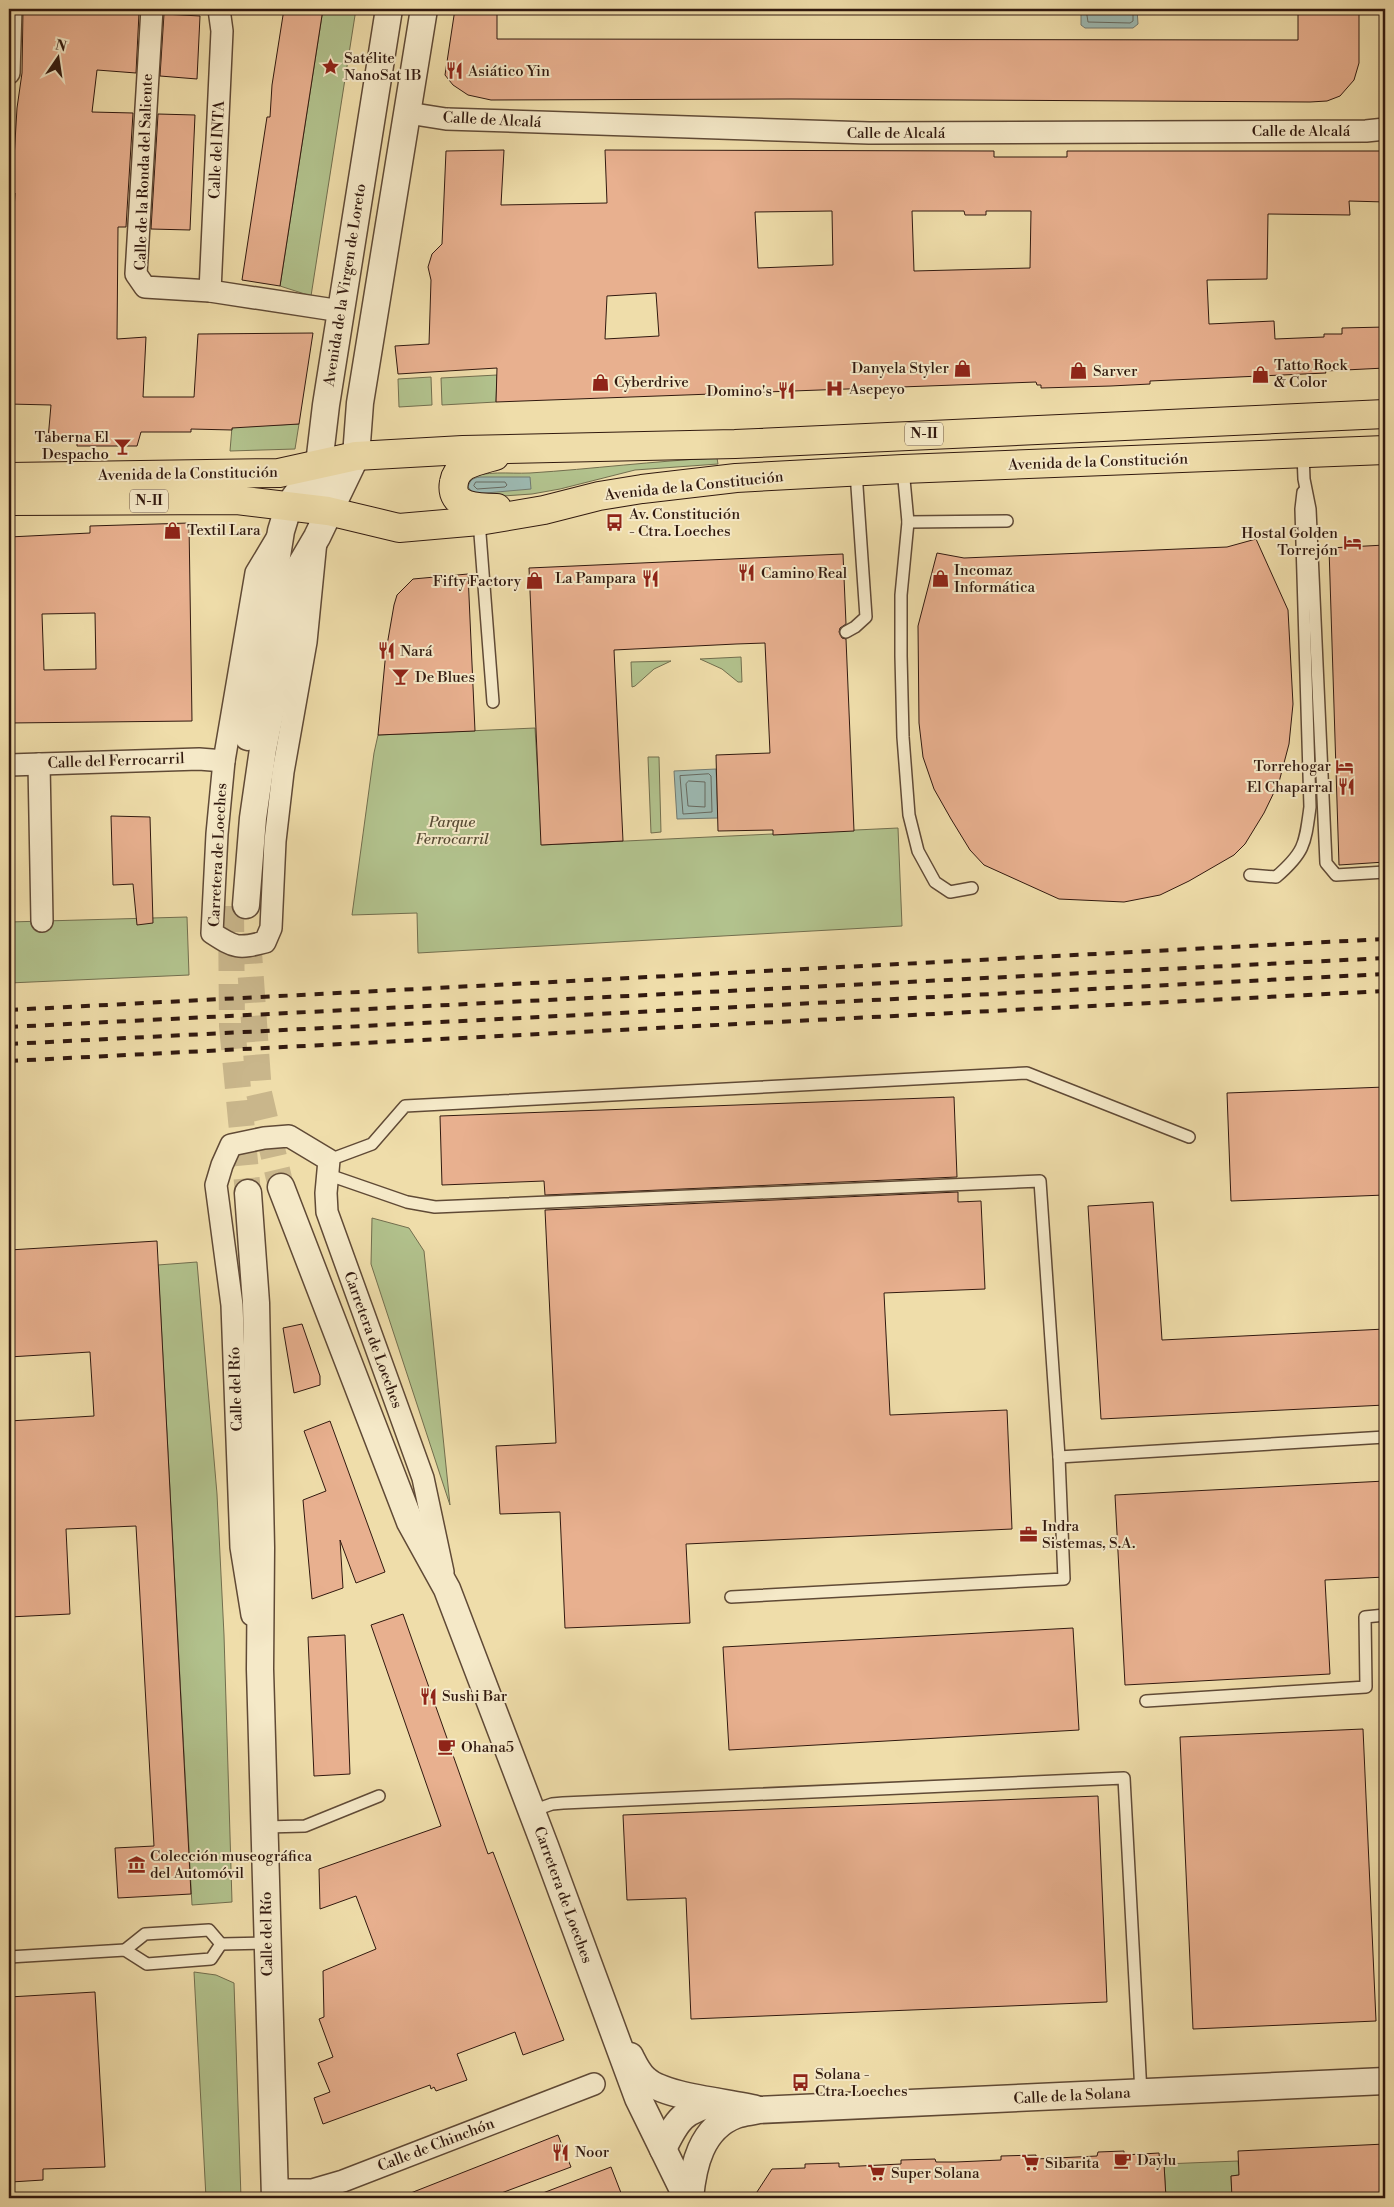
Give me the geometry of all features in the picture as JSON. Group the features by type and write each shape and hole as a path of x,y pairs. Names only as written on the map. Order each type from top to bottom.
{"main road":[{"name":"Avenida de la Constitución","path":"9,477 278,474 356,456 533,447 735,444 1385,414"},
{"name":"N-II","path":"533,447 475,461 462,467 455,476 453,487 455,497 462,504 477,508 544,510"},
{"name":"Avenida de la Constitución","path":"9,501 236,500 328,510 399,528 479,521 544,510 599,496 736,478 903,469 1303,467 1385,450"}],"street":[{"path":"9,73 11,9"},
{"name":"Calle de la Ronda del Saliente","path":"152,9 136,274 146,287 210,291 341,311"},
{"name":"Calle del INTA","path":"210,291 222,31 219,9"},
{"name":"Avenida de la Virgen de Loreto","path":"319,464 326,405 389,9"},
{"path":"356,456 360,404 424,9"},
{"path":"373,107 408,113"},
{"name":"Calle de Alcalá","path":"408,113 446,119 869,133 1356,131 1385,129"},
{"name":"Carretera de Loeches","path":"319,464 289,505 281,531 244,765 238,906 263,749 300,566 317,536 328,510 356,456"},
{"path":"319,464 328,510"},
{"name":"Carretera de Loeches","path":"278,474 289,505 300,566"},
{"name":"Carretera de Loeches","path":"281,531 256,573 224,761 217,834 212,933 230,945 244,948 265,942 271,928 275,841 283,772 306,642 317,536"},
{"name":"Calle del Ferrocarril","path":"9,765 199,759 224,761"},
{"path":"39,764 42,922"},
{"name":"Calle del Río","path":"260,1669 242,1547 232,1305 216,1185 231,1145 264,1138 289,1136 329,1168"},
{"name":"Carretera de Loeches","path":"329,1168 326,1193 327,1212 423,1478 447,1589"},
{"name":"Carretera de Loeches","path":"281,1187 410,1522 447,1589 532,1811 638,2098 689,2198"},
{"name":"Calle del Río","path":"248,1193 256,1304 261,1548 260,1669 275,2194"},
{"path":"611,2023 634,2065 645,2080 668,2090 759,2110"},
{"name":"Calle de la Solana","path":"759,2110 1385,2081"},
{"name":"Calle de Chinchón","path":"275,2194 312,2190 343,2181 594,2084"},
{"path":"663,2149 671,2132 686,2113 717,2102"},
{"path":"689,2198 699,2151 708,2136 719,2125 736,2115 759,2110"}],"lane":[{"path":"1303,467 1310,509 1326,863 1336,874 1385,872"},
{"path":"1250,875 1276,878 1296,860 1306,836 1310,807 1301,509 1303,467"},
{"path":"903,469 908,522 901,595 900,656 903,737 909,816 918,851 935,882 950,892 972,888"},
{"path":"846,632 866,617 856,472"},
{"path":"908,522 1007,520"},
{"path":"479,521 492,702"},
{"path":"329,1168 372,1144 405,1106 1027,1073 1189,1137"},
{"path":"329,1168 408,1202 435,1207 1040,1181 1059,1457 1064,1579 731,1597"},
{"path":"1059,1457 1385,1437"},
{"path":"1146,1701 1366,1687 1365,1616 1385,1616"},
{"path":"532,1811 552,1804 563,1803 1124,1778 1141,2092"},
{"path":"265,1827 305,1826 379,1796"},
{"path":"9,1957 125,1950 145,1934 209,1930 222,1944 267,1943"},
{"path":"125,1950 147,1964 211,1959 222,1944"}],"green space":[{"path":"323,9 356,9 311,296 280,286"},
{"path":"497,375 496,402 442,405 441,378"},
{"path":"431,377 432,405 399,407 398,379"},
{"path":"299,424 295,449 230,451 232,427"},
{"path":"717,458 718,464 635,470 532,494 474,498 466,495 466,479 482,474 530,473"},
{"path":"741,657 742,682 738,682 722,669 700,659"},
{"path":"671,661 654,669 632,687 631,662"},
{"name":"Parque Ferrocarril","path":"535,728 542,845 898,828 902,926 418,953 417,913 352,915 378,735"},
{"path":"648,757 659,757 661,832 651,833"},
{"path":"187,917 189,975 9,983 9,922"},
{"path":"372,1218 409,1228 424,1251 450,1505 371,1264"},
{"path":"197,1262 217,1494 224,1635 232,1902 192,1905 158,1265"},
{"path":"194,1972 216,1975 234,1983 241,2198 206,2198"},
{"path":"1238,2161 1239,2175 1231,2176 1232,2198 1166,2198 1164,2164"}],"water":[{"path":"1081,9 1137,9 1138,24 1133,28 1085,28 1081,25"},
{"path":"480,477 530,477 531,489 474,494 468,487 472,480"},
{"path":"716,769 718,818 677,819 674,771"}],"building":[{"path":"23,9 134,9 134,12 139,13 136,73 97,70 92,112 133,113 126,227 118,227 117,339 146,337 143,397 194,397 198,334 313,333 299,424 232,428 232,430 191,429 191,432 141,432 137,446 77,446 77,442 48,439 51,405 9,404 9,307 13,264 11,264 15,193 12,193 17,108 22,73"},
{"path":"284,9 323,9 280,286 242,280 267,117 270,117 272,85"},
{"path":"455,9 497,9 497,39 1298,40 1298,9 1359,9 1359,63 1354,80 1340,96 1327,101 1310,102 791,99 491,100 468,95 453,85 445,75"},
{"path":"164,14 200,16 197,79 160,76"},
{"path":"158,114 195,115 190,230 151,229"},
{"path":"504,150 501,205 607,203 605,150 994,151 994,157 1067,157 1067,151 1385,151 1385,202 1349,201 1350,215 1268,214 1267,279 1207,280 1209,324 1274,321 1275,339 1324,337 1324,334 1342,334 1342,328 1385,327 1385,368 1325,371 1326,373 1150,381 1150,384 1111,386 1041,388 1041,385 1037,385 1036,382 496,402 497,368 398,374 395,346 429,344 431,280 428,267 432,254 442,244 446,151","holes":["832,211 833,265 758,268 755,212","912,211 964,211 965,215 986,215 986,211 1031,211 1030,268 914,271","656,293 659,336 605,339 607,296"]},
{"path":"189,523 192,721 9,723 9,537 90,533 90,526","holes":["95,613 96,669 44,670 42,614"]},
{"path":"1256,539 1288,610 1293,704 1289,744 1279,782 1264,813 1245,844 1234,855 1160,895 1124,902 1059,899 984,865 970,850 934,789 923,757 919,723 918,626 937,553 964,558 1227,547"},
{"path":"1385,545 1385,862 1339,865 1329,548"},
{"path":"843,554 846,624 840,628 839,632 842,638 846,639 854,831 773,835 773,830 718,831 716,755 770,753 765,643 736,644 614,650 623,841 541,845 529,568"},
{"path":"468,574 475,731 378,735 386,651 397,595 413,579"},
{"path":"111,816 150,817 153,923 137,925 133,884 113,885"},
{"path":"1385,1087 1385,1195 1231,1201 1227,1093"},
{"path":"954,1097 957,1177 545,1195 544,1181 442,1185 440,1116"},
{"path":"958,1192 958,1202 981,1201 985,1289 884,1293 890,1415 1007,1410 1012,1529 686,1544 690,1623 565,1628 560,1512 500,1514 496,1446 556,1443 545,1210"},
{"path":"1153,1202 1162,1340 1385,1329 1385,1405 1101,1419 1088,1206"},
{"path":"157,1241 191,1894 118,1898 115,1848 154,1846 136,1526 66,1529 70,1614 9,1617 9,1421 94,1416 90,1352 9,1357 9,1250"},
{"path":"302,1324 320,1376 320,1385 294,1393 283,1328"},
{"path":"330,1421 385,1572 356,1583 340,1540 343,1588 312,1599 303,1500 326,1491 304,1431"},
{"path":"1385,1481 1385,1577 1325,1580 1330,1674 1125,1685 1115,1495"},
{"path":"403,1614 488,1854 493,1852 564,2040 523,2055 515,2032 457,2054 467,2080 436,2091 434,2087 431,2089 430,2085 323,2124 314,2098 330,2092 318,2063 333,2057 319,2019 324,2017 323,1971 376,1949 356,1896 320,1909 319,1869 441,1826 371,1625"},
{"path":"1073,1628 1079,1730 729,1750 723,1647"},
{"path":"345,1635 350,1774 314,1776 308,1637"},
{"path":"1363,1729 1376,2021 1193,2029 1180,1737"},
{"path":"1098,1796 1107,2002 691,2019 686,1898 627,1900 623,1815"},
{"path":"95,1992 105,2167 43,2169 43,2180 11,2182 9,2145 9,1997"},
{"path":"558,2135 571,2167 488,2198 398,2198"},
{"path":"1385,2144 1385,2198 1232,2198 1231,2176 1239,2175 1238,2151"},
{"path":"1124,2151 1124,2155 1159,2153 1160,2164 1164,2164 1166,2198 753,2198 772,2169 805,2168 805,2164 839,2163 839,2167 901,2164 901,2160 935,2159 936,2162 956,2162 1001,2160 1001,2156 1036,2155 1036,2159 1097,2156 1098,2152"},
{"path":"611,2167 623,2198 535,2198 535,2196"}],"tunnel":[{"path":"231,906 232,1026 248,1193"},
{"path":"248,938 259,1093 281,1187"}],"railway":[{"path":"9,1010 1385,939"},
{"path":"9,1027 1385,958"},
{"path":"9,1044 1385,974"},
{"path":"9,1061 1385,991"}],"place":[{"name":"Satélite NanoSat 1B","path":"330,67"},
{"name":"Asiático Yin","path":"454,71"},
{"name":"Danyela Styler","path":"963,368"},
{"name":"Sarver","path":"1079,371"},
{"name":"Tatto Rock & Color","path":"1260,374"},
{"name":"Cyberdrive","path":"600,382"},
{"name":"Asepeyo","path":"835,389"},
{"name":"Domino's","path":"786,391"},
{"name":"Taberna El Despacho","path":"123,446"},
{"name":"Av. Constitución - Ctra. Loeches","path":"615,523"},
{"name":"Textil Lara","path":"173,530"},
{"name":"Hostal Golden Torrejón","path":"1352,542"},
{"name":"Camino Real","path":"747,573"},
{"name":"La Pampara","path":"650,578"},
{"name":"Incomaz Informática","path":"940,579"},
{"name":"Fifty Factory","path":"535,581"},
{"name":"Nará","path":"386,651"},
{"name":"De Blues","path":"401,677"},
{"name":"Torrehogar","path":"1345,766"},
{"name":"El Chaparral","path":"1347,787"},
{"name":"Indra Sistemas, S.A.","path":"1028,1535"},
{"name":"Sushi Bar","path":"428,1696"},
{"name":"Ohana5","path":"447,1747"},
{"name":"Colección museográfica del Automóvil","path":"136,1865"},
{"name":"Solana - Ctra. Loeches","path":"801,2083"},
{"name":"Noor","path":"561,2152"},
{"name":"Daylu","path":"1123,2160"},
{"name":"Sibarita","path":"1031,2163"},
{"name":"Super Solana","path":"877,2173"}]}
